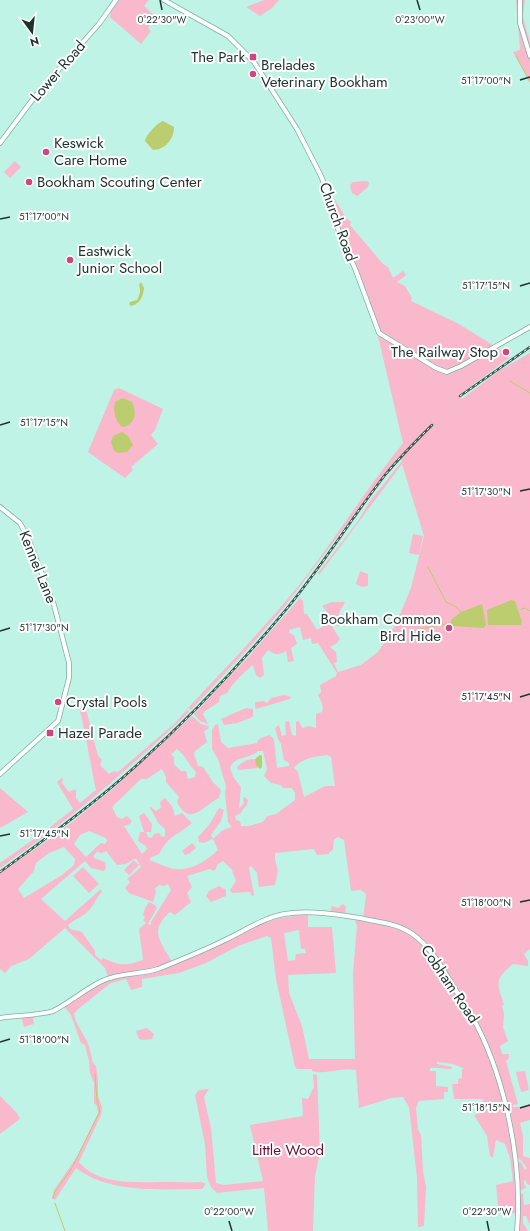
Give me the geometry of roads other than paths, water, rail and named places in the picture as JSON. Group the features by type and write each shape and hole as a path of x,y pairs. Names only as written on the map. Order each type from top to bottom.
{"street":[{"name":"Lower Road","path":"0,143 36,95 100,24 116,0"},
{"name":"Church Road","path":"164,0 228,36 251,58 259,69 297,129 321,176 331,201 338,229 356,271 376,326 382,336 436,368 447,372 465,364 530,327"},
{"path":"520,0 520,23 530,56"},
{"name":"Kennel Lane","path":"0,507 20,523 51,596 69,664 68,684 59,719 56,724 0,774"},
{"name":"Cobham Road","path":"0,1018 53,1011 102,980 116,975 156,969 216,944 262,921 281,914 320,913 378,921 400,928 421,941 432,955 472,1016 486,1043 499,1081 516,1159 519,1203 517,1231"}],"waterway":[{"path":"516,56 530,82"},
{"path":"510,381 530,393"},
{"path":"428,567 446,602 456,607 461,612"},
{"path":"521,609 525,608 530,611"},
{"path":"412,631 450,623"},
{"path":"393,635 406,632"},
{"path":"73,1166 100,1111 97,1101 95,1074"},
{"path":"53,1198 55,1192 72,1168"},
{"path":"55,1203 65,1231"}],"railway":[{"path":"460,396 530,347"},
{"path":"0,872 106,792 142,761 185,720 246,656 284,612 385,475 402,455 432,425"}],"place":[{"name":"The Park","path":"253,57"},
{"name":"Brelades Veterinary Bookham","path":"253,74"},
{"name":"Keswick Care Home","path":"46,152"},
{"name":"Bookham Scouting Center","path":"29,182"},
{"name":"Eastwick Junior School","path":"70,260"},
{"name":"The Railway Stop","path":"506,352"},
{"name":"Bookham Common Bird Hide","path":"449,628"},
{"name":"Crystal Pools","path":"58,702"},
{"name":"Hazel Parade","path":"50,733"}],"park label":[{"name":"Little Wood","path":"288,1150"}]}
